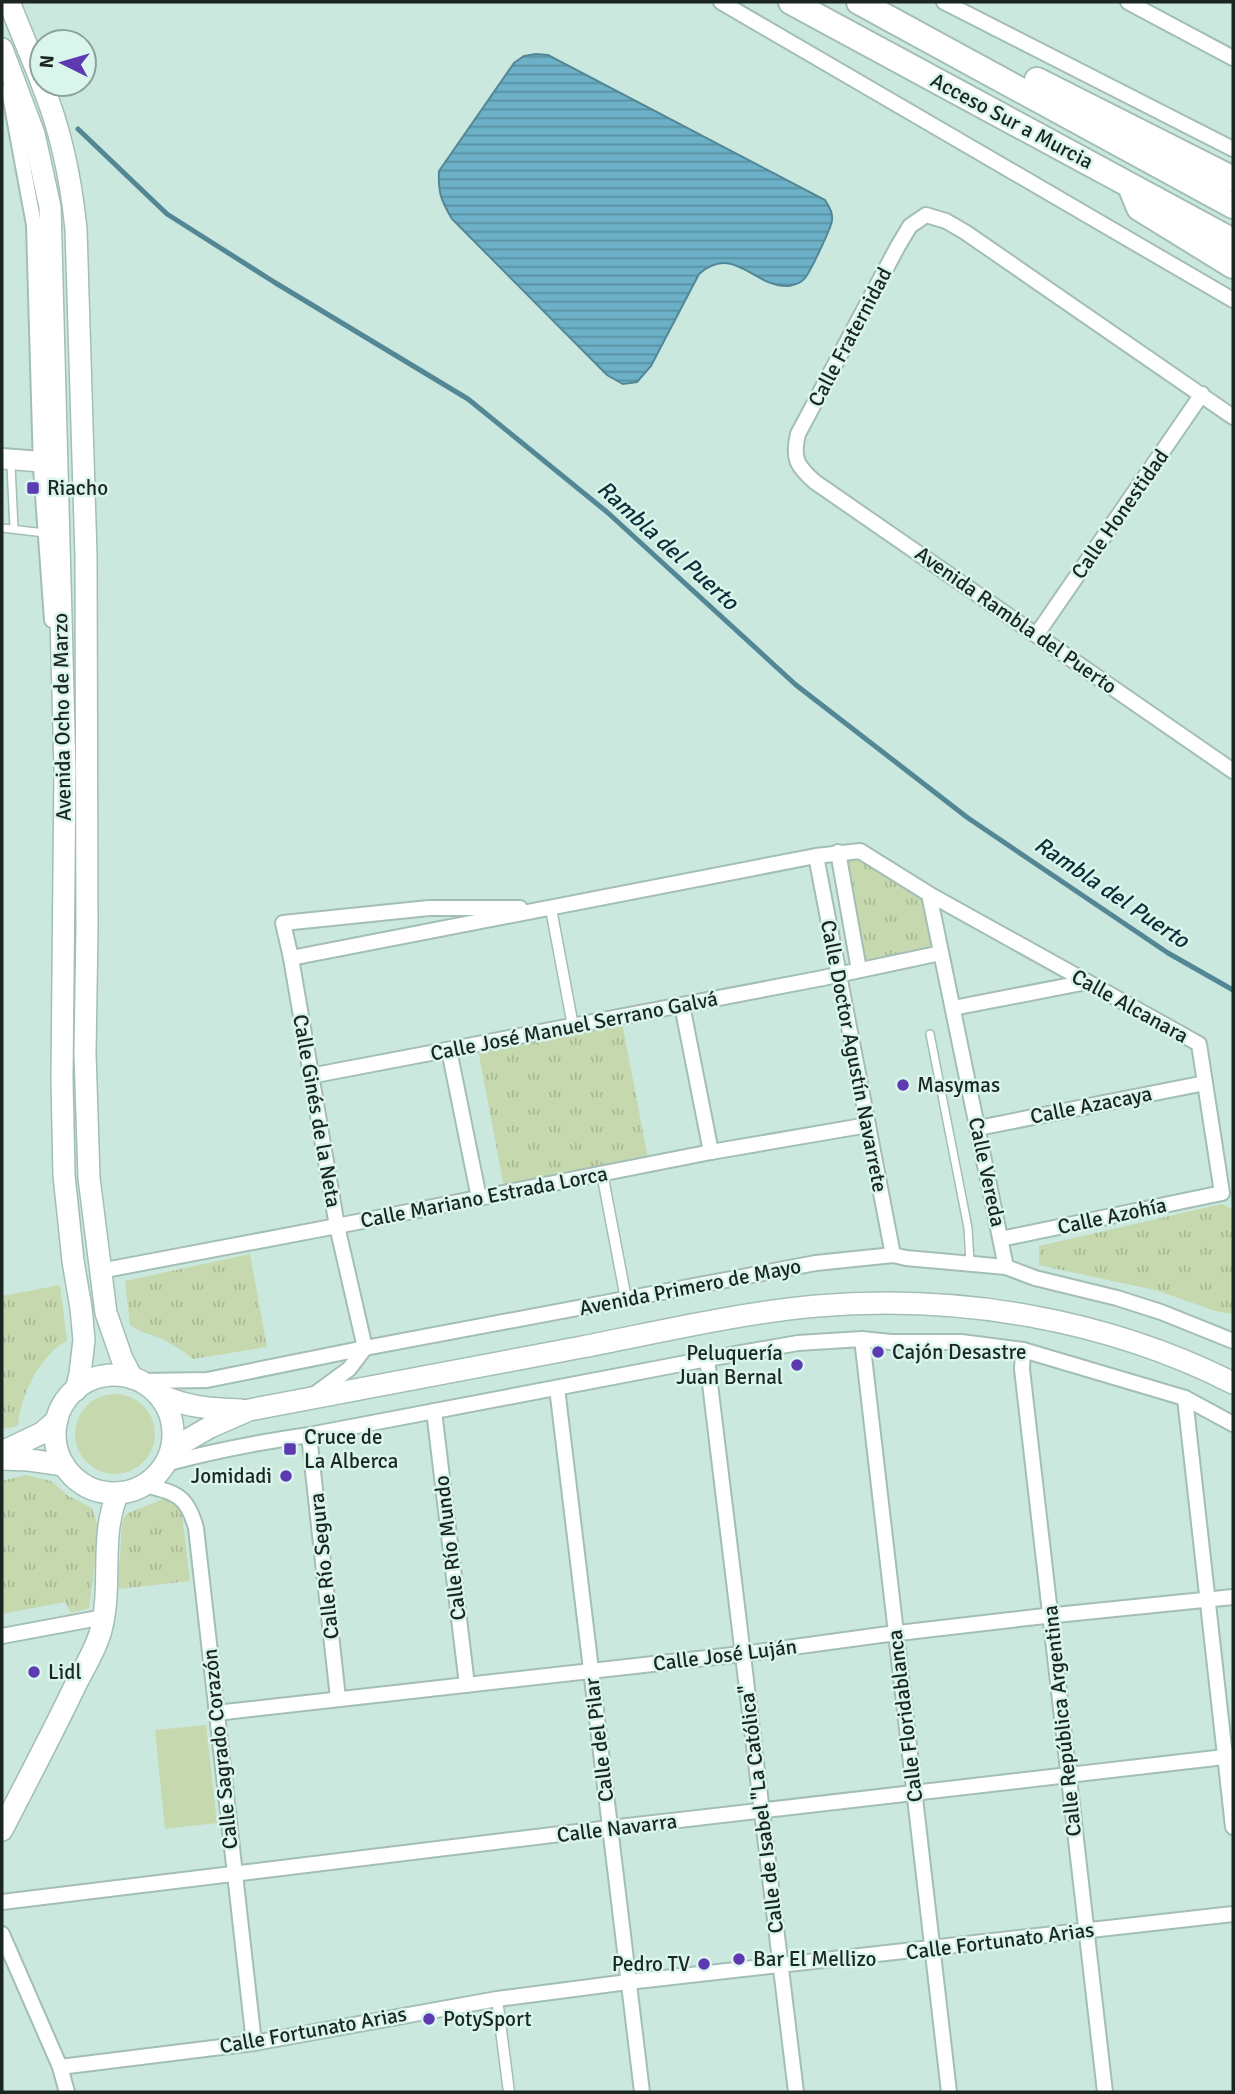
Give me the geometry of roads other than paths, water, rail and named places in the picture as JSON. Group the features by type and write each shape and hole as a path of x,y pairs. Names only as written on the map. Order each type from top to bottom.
{"highway":[{"name":"Acceso Sur a Murcia","path":"791,2 1233,241"},
{"name":"Acceso Sur a Murcia","path":"859,2 1233,206"},
{"path":"874,2 1103,112 1233,179"},
{"path":"1129,184 1139,208 1233,266"}],"main road":[{"name":"Avenida Ocho de Marzo","path":"9,2 28,49"},
{"name":"Avenida Ocho de Marzo","path":"2,49 7,73 34,134 50,207 65,769 62,1079 64,1175 72,1261 84,1340 76,1390"},
{"name":"Avenida Ocho de Marzo","path":"48,98 72,191 76,229 86,556 85,1053 89,1178 110,1328 122,1359 136,1380"},
{"name":"Avenida Primero de Mayo","path":"168,1456 210,1427 249,1410 812,1307 880,1303 959,1306 1034,1316 1072,1324 1150,1348 1233,1383"},
{"path":"120,1375 136,1380 158,1394 169,1411 173,1430 168,1456 157,1475 145,1485 128,1492 97,1490 78,1481 64,1465 58,1451 57,1420 64,1404 76,1390 97,1378 120,1375"},
{"name":"Avenida Primero de Mayo","path":"158,1394 196,1407 249,1410"},
{"path":"2,1452 42,1433 57,1420"},
{"path":"2,1459 64,1465"},
{"path":"97,1490 104,1507 108,1532"},
{"path":"2,1830 101,1632 108,1532 118,1493"}],"street":[{"path":"721,2 1233,300"},
{"path":"944,2 1233,149"},
{"path":"1128,2 1233,58"},
{"path":"7,73 34,225 41,464 65,769"},
{"name":"Calle Fraternidad","path":"799,468 794,450 798,434 898,246 910,226 926,215 946,220 965,232 1202,394"},
{"path":"1202,394 1233,416"},
{"name":"Calle Honestidad","path":"1037,634 1202,394"},
{"path":"6,461 41,464"},
{"name":"Avenida Rambla del Puerto","path":"799,468 815,482 1233,772"},
{"name":"Calle Alcanara","path":"838,852 860,851 929,894 1199,1044 1222,1194"},
{"path":"291,958 838,852"},
{"name":"Calle Doctor Agustín Navarrete","path":"838,852 859,970"},
{"name":"Calle Doctor Agustín Navarrete","path":"816,856 893,1255"},
{"name":"Calle Vereda","path":"929,894 1006,1267"},
{"name":"Calle Ginés de la Neta","path":"365,1348 337,1226 283,923 429,908 551,909"},
{"path":"551,909 573,1026"},
{"name":"Calle José Manuel Serrano Galvá","path":"310,1076 941,953"},
{"path":"953,1008 1087,982"},
{"path":"682,1005 711,1152"},
{"path":"449,1050 479,1198"},
{"name":"Calle Azacaya","path":"978,1128 1205,1083"},
{"name":"Calle Mariano Estrada Lorca","path":"100,1271 711,1152 868,1125"},
{"path":"602,1173 626,1299"},
{"name":"Calle Azohía","path":"1001,1240 1222,1194"},
{"name":"Avenida Primero de Mayo","path":"136,1380 207,1380 816,1263 893,1255 1006,1267 1035,1278 1139,1305 1233,1341"},
{"path":"168,1456 309,1435 798,1343 862,1339 891,1342 961,1342 1023,1350 1185,1398 1233,1424"},
{"name":"Calle Floridablanca","path":"862,1339 949,2092"},
{"path":"309,1399 349,1369 365,1348"},
{"name":"Calle República Argentina","path":"1023,1350 1022,1369 1105,2092"},
{"name":"Calle de Isabel \"La Católica\"","path":"707,1359 796,2092"},
{"name":"Calle del Pilar","path":"557,1388 642,2092"},
{"path":"1185,1398 1208,1600 1230,1756 1233,1827"},
{"name":"Calle Río Mundo","path":"434,1411 467,1685"},
{"name":"Calle Río Segura","path":"309,1435 338,1698"},
{"name":"Calle Sagrado Corazón","path":"145,1485 180,1497 192,1512 196,1528 254,2043"},
{"name":"Calle José Luján","path":"216,1713 742,1654 1050,1615 1233,1597"},
{"path":"2,1636 104,1617"},
{"name":"Calle Navarra","path":"2,1902 1230,1756"},
{"name":"Calle Fortunato Arias","path":"60,2067 254,2043 497,1998 1233,1914"},
{"path":"2,1934 60,2067 67,2092"},
{"path":"497,1998 509,2092"}],"lane":[{"path":"2,465 6,461"},
{"path":"6,461 14,528"},
{"path":"2,528 45,533"},
{"path":"930,1034 968,1228 970,1264"}],"water":[{"path":"548,55 825,200 831,212 831,224 807,276 799,283 789,286 777,285 734,265 723,263 711,266 699,274 651,366 637,382 623,384 607,375 452,219 440,191 439,171 514,63 524,56"}],"waterway":[{"name":"Rambla del Puerto","path":"78,129 167,214 468,399 607,512 796,685 968,818 1168,953 1233,990"}],"place":[{"name":"Riacho","path":"33,488"},
{"name":"Masymas","path":"903,1085"},
{"name":"Cajón Desastre","path":"878,1352"},
{"name":"Peluquería Juan Bernal","path":"797,1365"},
{"name":"Cruce de La Alberca","path":"290,1449"},
{"name":"Jomidadi","path":"286,1476"},
{"name":"Lidl","path":"34,1672"},
{"name":"Bar El Mellizo","path":"739,1959"},
{"name":"Pedro TV","path":"704,1964"},
{"name":"PotySport","path":"429,2019"}]}
